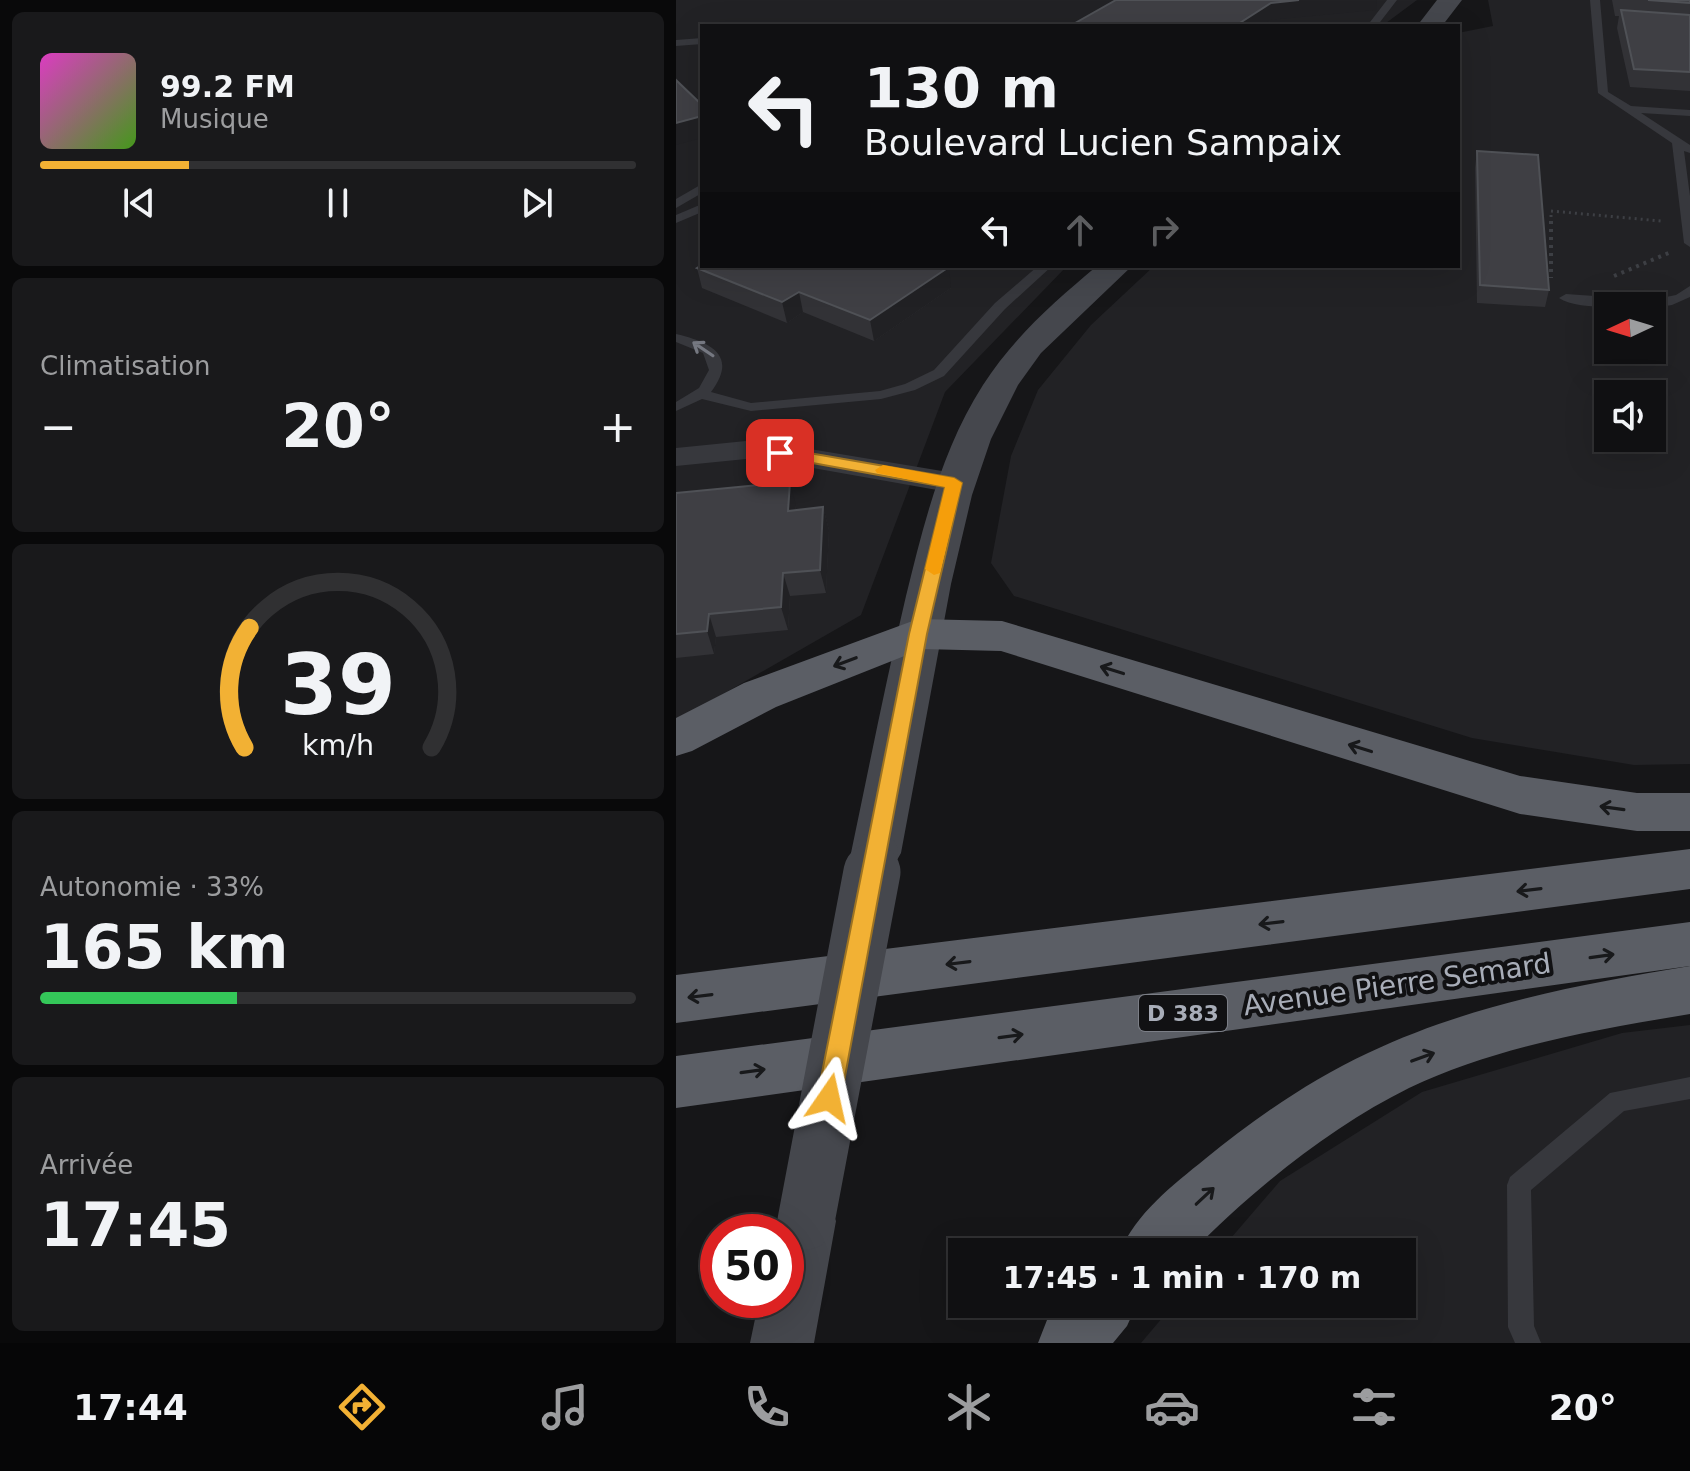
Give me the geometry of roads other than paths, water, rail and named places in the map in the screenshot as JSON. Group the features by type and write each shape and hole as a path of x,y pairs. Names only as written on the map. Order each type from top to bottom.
{"highway":[{"path":"676,739 760,695 918,634 1002,636 1520,795 1637,812 1690,812"},
{"path":"676,999 1690,869"},
{"name":"Avenue Pierre Semard","path":"676,1082 1690,944"},
{"path":"1163,1238 1235,1168 1290,1129 1395,1067 1517,1024 1606,1003 1690,990"},
{"path":"1070,1343 1092,1318"}],"main road":[{"path":"1431,24 1450,0"},
{"path":"782,1343 918,634 954,483 981,420 1019,358 1063,312 1114,268"}],"street":[{"path":"676,457 756,449 954,483"}],"lane":[{"path":"1374,24 1392,0"},
{"path":"1595,0 1603,93 1690,150"},
{"path":"1597,21 1612,22"},
{"path":"676,43 700,41"},
{"path":"1630,108 1690,113"},
{"path":"1677,141 1690,243"},
{"path":"676,204 700,189"},
{"path":"676,219 700,209"},
{"path":"701,394 751,407 881,395 910,387 939,373 1000,306 1044,268"},
{"path":"1566,298 1665,304 1684,298 1690,290"},
{"path":"676,338 704,346 714,356 718,368 713,381 701,394 676,407"},
{"path":"1528,1343 1521,1327 1519,1185 1618,1101 1690,1088"}]}
